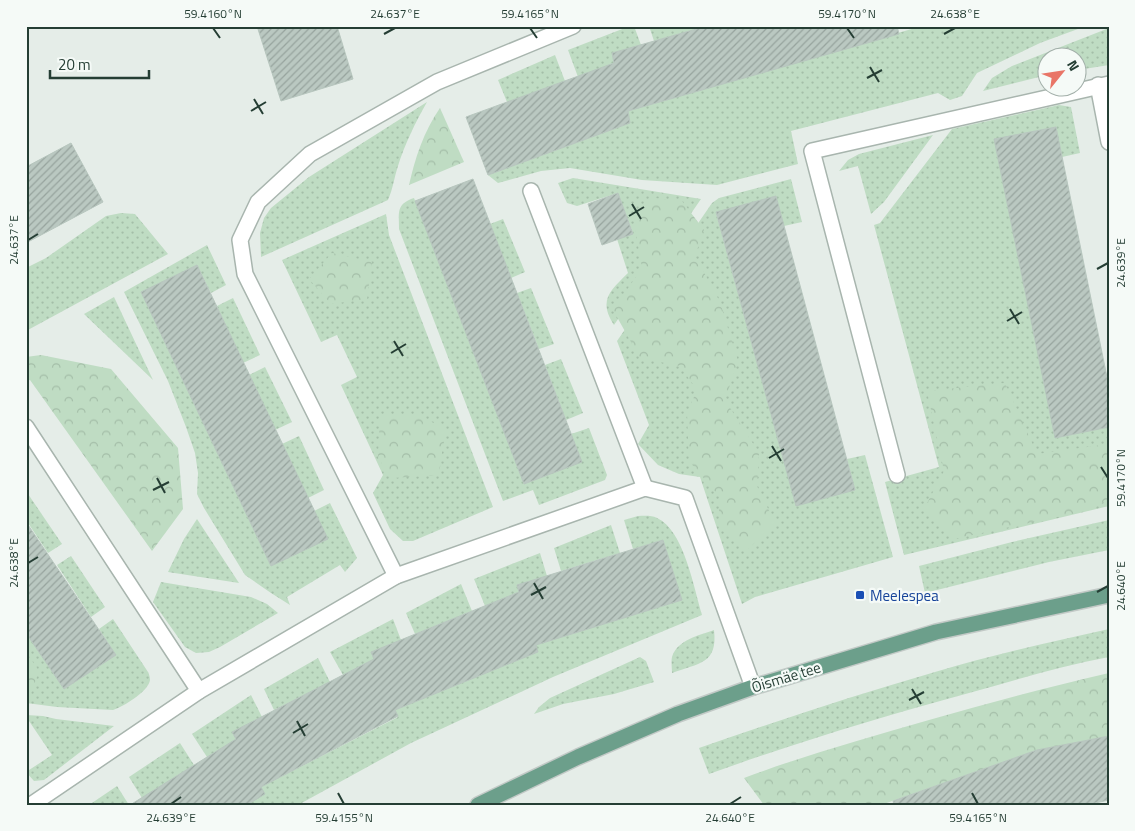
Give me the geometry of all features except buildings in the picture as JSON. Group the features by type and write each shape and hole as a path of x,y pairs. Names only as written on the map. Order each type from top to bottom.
{"main road":[{"name":"Õismäe tee","path":"478,805 578,757 678,714 753,687 936,632 1109,595"}],"street":[{"path":"396,576 245,274 240,240 258,202 310,154 437,82 573,26"},
{"path":"897,475 812,152 1103,84 1109,142"},
{"path":"531,191 645,488"},
{"path":"26,427 199,691"},
{"path":"31,805 199,691 396,576 645,488 685,498 753,687"}],"green space":[{"path":"634,26 641,45 612,53 614,63 578,77 568,50"},
{"path":"649,26 707,26 654,41"},
{"path":"922,26 1086,26 1040,43 977,73 962,96 950,100 938,93 791,131 798,164 717,185 642,180 570,168 541,171 498,183 488,175 630,123 628,111"},
{"path":"1109,28 1109,65 1088,68 1088,48 1058,48"},
{"path":"555,55 565,81 507,102 498,80"},
{"path":"1038,56 1038,77 983,91 992,78 1012,66"},
{"path":"427,102 404,150 388,200 261,257 260,233 264,218 271,208 309,177"},
{"path":"1059,105 1071,107 1080,153 1062,157 1056,127 995,139 1109,427 1109,506 904,555 885,482 939,467 874,225 880,223 952,129"},
{"path":"440,108 464,162 409,185 421,145 429,126"},
{"path":"933,135 884,202 871,214 858,166 839,171 848,160 859,154"},
{"path":"573,178 701,199 614,325 607,309 608,296 628,273 617,239 633,233 618,193 577,206 567,203 558,183"},
{"path":"791,179 802,222 784,226 776,196 716,213 796,505 855,490 847,459 865,455 893,557 755,597 742,604 700,477 679,474 658,465 638,444 649,425 617,341 712,203 719,198"},
{"path":"414,198 524,484 581,462 571,434 589,428 607,475 605,480 539,505 533,490 503,501 399,229 401,206"},
{"path":"654,198 682,201 704,230 695,256 720,302 738,361 725,400 759,453 757,486 775,523 745,552 719,527 719,496 689,461 687,413 697,390 680,366 640,358 613,310 642,268 633,215"},
{"path":"121,213 135,214 168,254 26,331 26,268 46,258 106,216"},
{"path":"386,214 389,235 493,507 413,541 403,541 390,529 373,493 383,475 341,385 357,377 337,335 321,342 282,260"},
{"path":"503,219 525,272 511,278 490,224"},
{"path":"207,245 226,285 211,293 197,265 141,292 271,566 327,539 314,511 330,503 357,558 345,572 340,565 287,597 290,605 245,575 204,508 197,494 198,473 195,453 186,427 168,381 124,292"},
{"path":"332,253 372,262 367,299 331,304 309,279"},
{"path":"531,288 554,344 539,349 517,293"},
{"path":"114,297 153,380 84,314"},
{"path":"233,298 260,355 243,363 217,306"},
{"path":"41,355 111,369 178,448 183,509 152,551 30,380 26,381 26,357"},
{"path":"561,359 583,413 566,420 545,365"},
{"path":"265,367 292,422 275,430 249,375"},
{"path":"1005,383 1037,454 1109,444 1109,499 1090,510 954,539 924,509 944,471 927,391"},
{"path":"380,416 422,416 445,430 439,475 392,478 378,458"},
{"path":"299,436 324,490 308,498 282,444"},
{"path":"28,494 62,544 48,553 26,520 26,495"},
{"path":"638,516 657,518 674,535 687,561 702,615 553,677 411,743 298,805 247,805 261,787 398,717 395,710 538,652 536,645 682,600 663,540 633,549 624,520"},
{"path":"197,519 239,583 168,572 184,539"},
{"path":"1109,520 1109,550 1049,562 925,593 919,566"},
{"path":"611,525 620,553 561,571 554,548"},
{"path":"540,553 547,576 517,585 520,596 514,594 485,606 474,579"},
{"path":"71,556 105,607 91,617 57,565"},
{"path":"161,582 251,597 267,604 278,613 220,647 209,652 196,653 185,647 153,602"},
{"path":"461,584 472,611 415,634 406,613"},
{"path":"113,619 149,673 149,684 140,694 123,706 113,710 57,707 26,703 26,633 64,689 116,655 99,629"},
{"path":"393,619 401,640 371,652 376,663 370,661 343,675 330,652"},
{"path":"1109,629 1109,657 903,711 709,774 699,748 816,708 935,672 1000,654"},
{"path":"714,630 713,650 710,656 698,664 672,673 672,657 679,646 696,636"},
{"path":"26,652 39,671 30,696 26,695"},
{"path":"640,657 646,661 654,682 614,694 563,704 534,714 550,698"},
{"path":"318,658 330,682 274,710 264,689"},
{"path":"1109,673 1109,736 1037,750 881,805 764,805 744,778 859,740 1019,695"},
{"path":"251,695 262,717 232,732 238,743 232,742 207,757 192,734"},
{"path":"26,715 114,726 44,780 34,781 26,772 52,755 29,721 26,723"},
{"path":"180,743 194,765 142,798 129,777"},
{"path":"117,786 129,805 89,805"}],"place":[{"name":"Meelespea","path":"860,595"}]}
